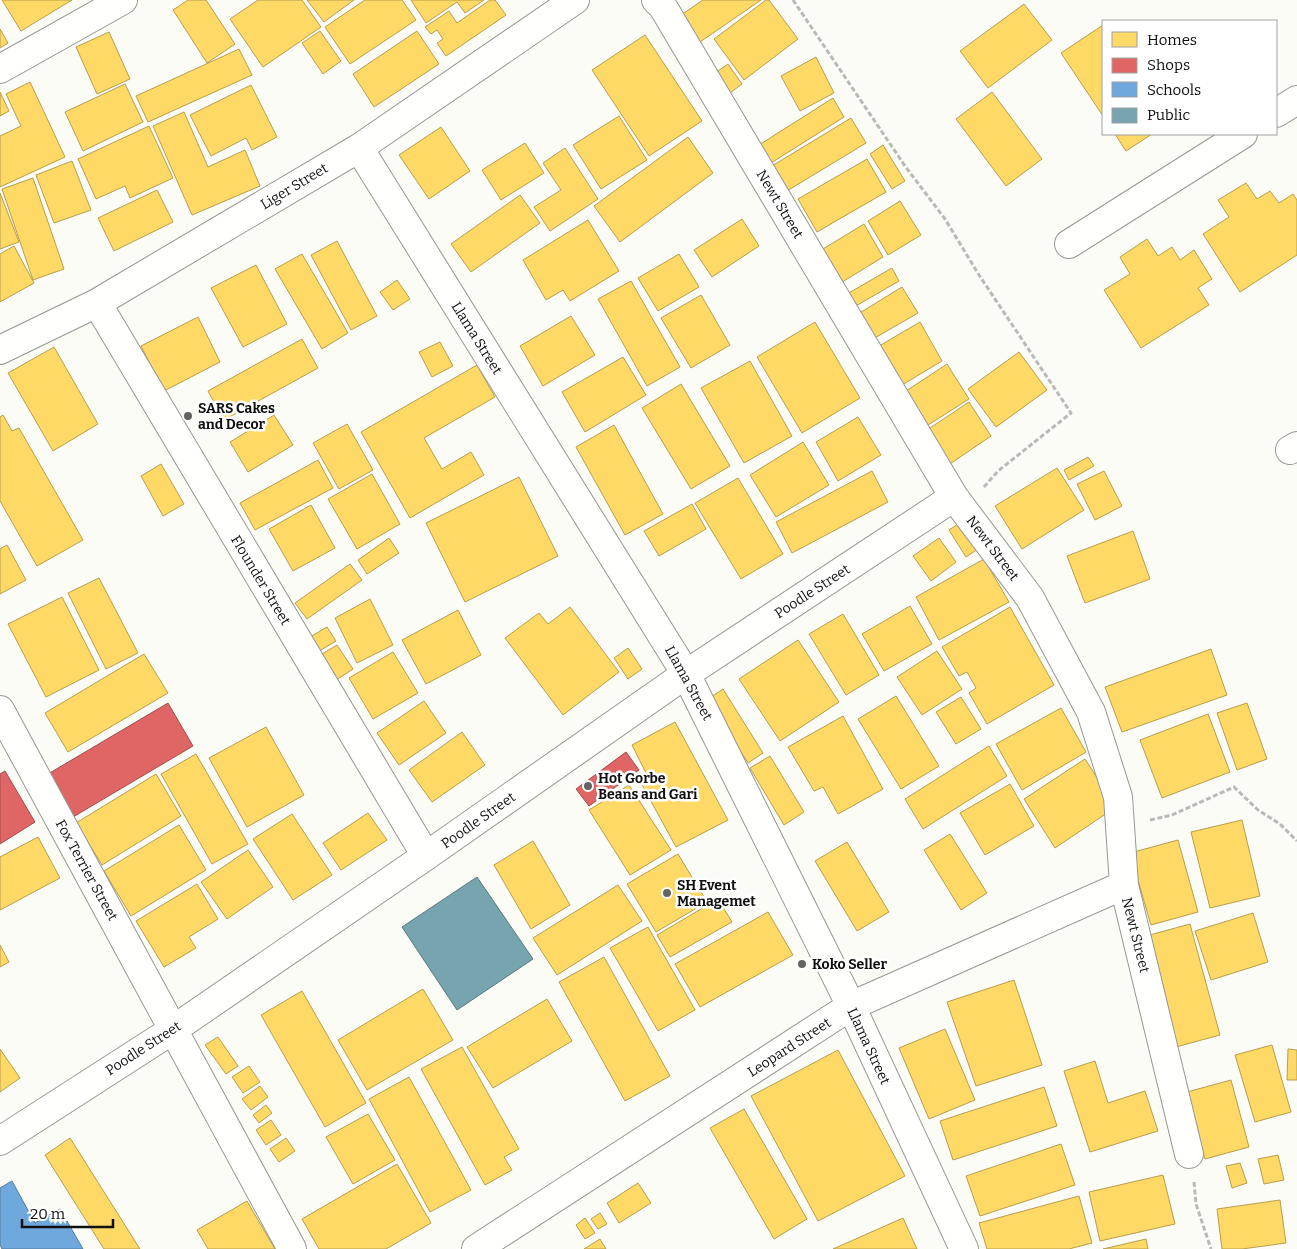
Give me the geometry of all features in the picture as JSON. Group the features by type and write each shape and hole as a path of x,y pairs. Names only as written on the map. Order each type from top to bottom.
{"street":[{"path":"0,69 123,0"},
{"name":"Liger Street","path":"0,350 97,303 359,148 575,0"},
{"name":"Newt Street","path":"656,0 668,15 959,503 1030,598 1091,712 1118,797 1124,884 1189,1154"},
{"path":"1277,112 1297,100"},
{"path":"1069,244 1241,135"},
{"name":"Llama Street","path":"359,148 686,674 851,1006 964,1249"},
{"name":"Flounder Street","path":"97,303 426,856"},
{"name":"Poodle Street","path":"0,1141 174,1029 686,674 959,503"},
{"name":"Fox Terrier Street","path":"0,710 292,1249"},
{"name":"Leopard Street","path":"476,1249 851,1006 1124,884"}],"path":[{"path":"793,0 905,166 945,219 979,275 1071,412 959,503"},
{"path":"1120,827 1172,814 1234,787 1258,810 1280,824 1297,841"},
{"path":"1189,1154 1196,1204 1211,1249"}],"building: Homes":[{"path":"2,0 72,0 21,31"},
{"path":"188,0 206,0 235,44 207,63 173,10"},
{"path":"258,0 302,0 321,27 263,67 230,19"},
{"path":"307,0 354,0 324,22"},
{"path":"365,0 402,0 416,20 350,64 325,27"},
{"path":"411,0 484,0 465,13 457,2 426,23"},
{"path":"490,0 495,0 506,15 446,56 437,43 443,39 437,30 431,34 425,27 449,11 457,23"},
{"path":"703,0 761,0 700,42 681,15"},
{"path":"766,0 769,0 798,39 744,80 714,39"},
{"path":"1024,4 1052,40 988,88 960,51"},
{"path":"1102,26 1102,114 1061,53"},
{"path":"0,29 8,43 0,48"},
{"path":"320,31 341,61 323,74 302,43"},
{"path":"417,31 439,64 374,107 353,74"},
{"path":"109,32 130,79 97,94 76,47"},
{"path":"645,35 702,121 649,156 592,70"},
{"path":"239,49 252,75 148,122 136,96"},
{"path":"816,57 834,93 800,111 781,76"},
{"path":"728,64 742,84 730,93 715,73"},
{"path":"30,82 65,157 0,187 0,136 21,126 6,94"},
{"path":"125,84 143,122 83,151 65,112"},
{"path":"251,85 277,137 252,150 246,138 211,156 190,115"},
{"path":"0,92 9,111 0,116"},
{"path":"992,92 1042,159 1006,186 956,119"},
{"path":"833,98 844,117 771,163 759,145"},
{"path":"184,112 208,167 245,150 260,186 192,215 153,126"},
{"path":"619,116 647,160 601,189 573,145"},
{"path":"851,118 866,143 782,194 767,169"},
{"path":"149,126 173,178 130,198 125,186 96,199 78,159"},
{"path":"441,127 470,171 429,199 399,155"},
{"path":"1116,135 1150,135 1126,151"},
{"path":"688,137 713,173 620,242 594,206"},
{"path":"525,143 544,173 501,200 482,170"},
{"path":"883,145 905,181 892,189 870,154"},
{"path":"565,148 598,199 550,231 534,207 561,190 543,163"},
{"path":"867,159 886,192 817,232 798,199"},
{"path":"72,161 91,210 54,223 36,175"},
{"path":"33,178 64,269 33,280 2,189"},
{"path":"1246,183 1257,199 1270,191 1279,203 1293,194 1297,200 1297,255 1240,292 1203,234 1229,217 1218,200"},
{"path":"157,190 173,222 114,251 98,218"},
{"path":"0,193 19,242 0,249"},
{"path":"520,195 540,223 471,272 451,244"},
{"path":"900,201 921,235 888,255 868,221"},
{"path":"742,219 759,246 712,277 694,250"},
{"path":"588,220 619,271 570,301 563,290 546,300 523,260"},
{"path":"864,224 883,257 839,284 818,252"},
{"path":"1147,239 1158,256 1172,247 1180,260 1194,250 1212,279 1198,288 1209,305 1141,348 1104,290 1130,274 1120,257"},
{"path":"337,241 377,316 351,330 311,255"},
{"path":"14,246 34,283 0,302 0,254"},
{"path":"302,254 348,333 322,349 275,269"},
{"path":"679,254 699,287 658,311 638,278"},
{"path":"256,265 287,324 243,347 211,288"},
{"path":"892,268 899,281 854,307 847,294"},
{"path":"397,280 410,299 393,310 380,292"},
{"path":"631,281 680,367 647,386 598,299"},
{"path":"902,287 918,313 873,339 858,314"},
{"path":"701,295 730,345 691,368 661,318"},
{"path":"571,316 595,355 543,386 520,346"},
{"path":"198,317 220,362 164,391 141,346"},
{"path":"815,322 860,398 802,433 757,357"},
{"path":"920,322 942,361 897,388 874,349"},
{"path":"302,339 318,368 224,420 208,391"},
{"path":"440,342 453,366 432,377 419,352"},
{"path":"54,347 98,424 53,451 8,373"},
{"path":"1019,352 1047,390 996,427 968,389"},
{"path":"623,357 646,395 585,432 562,392"},
{"path":"750,361 792,436 744,463 701,388"},
{"path":"947,364 969,399 925,427 903,393"},
{"path":"477,365 495,397 424,438 442,469 471,452 484,475 410,518 361,432"},
{"path":"681,384 730,466 691,489 642,408"},
{"path":"969,402 991,436 944,468 921,434"},
{"path":"3,415 12,431 19,428 83,540 37,566 0,501 0,417"},
{"path":"274,415 293,445 248,472 230,442"},
{"path":"858,417 881,455 838,481 816,442"},
{"path":"347,424 373,470 339,489 313,443"},
{"path":"614,425 663,514 625,535 576,447"},
{"path":"803,442 829,485 776,517 750,475"},
{"path":"1088,457 1094,466 1069,480 1064,470"},
{"path":"318,460 333,488 255,530 240,503"},
{"path":"161,464 184,504 163,516 141,476"},
{"path":"1057,468 1084,510 1022,549 995,506"},
{"path":"872,471 888,502 792,553 776,522"},
{"path":"1104,471 1122,506 1095,520 1077,484"},
{"path":"372,474 400,524 357,549 328,499"},
{"path":"519,477 558,556 465,602 426,523"},
{"path":"738,478 783,554 741,579 695,503"},
{"path":"692,504 706,529 659,556 644,531"},
{"path":"311,505 335,548 293,571 269,529"},
{"path":"967,518 984,545 966,557 949,530"},
{"path":"1133,531 1150,579 1085,603 1067,556"},
{"path":"389,538 399,553 367,574 358,560"},
{"path":"939,538 956,562 931,581 913,556"},
{"path":"7,545 26,580 0,594 0,549"},
{"path":"984,559 1009,602 939,640 916,597"},
{"path":"350,564 362,580 307,619 295,603"},
{"path":"99,578 138,653 106,669 68,593"},
{"path":"62,597 99,670 46,697 8,624"},
{"path":"370,599 393,645 357,663 335,618"},
{"path":"910,606 932,644 884,671 862,634"},
{"path":"570,607 619,672 563,715 505,638 539,613 548,624"},
{"path":"1010,607 1054,685 987,724 969,693 976,688 967,672 959,676 942,647"},
{"path":"458,610 481,655 426,684 402,640"},
{"path":"843,614 879,675 846,695 809,634"},
{"path":"327,627 336,641 314,654 305,640"},
{"path":"798,640 839,702 780,741 739,679"},
{"path":"337,645 353,669 330,684 314,659"},
{"path":"628,648 642,669 628,679 614,658"},
{"path":"1211,649 1227,695 1122,732 1105,687"},
{"path":"937,651 962,689 922,715 897,677"},
{"path":"393,652 418,693 373,719 349,678"},
{"path":"144,654 168,693 68,752 45,713"},
{"path":"723,689 763,753 748,763 708,699"},
{"path":"896,696 939,766 901,789 858,719"},
{"path":"961,697 981,729 956,744 936,712"},
{"path":"424,701 446,733 399,765 377,733"},
{"path":"1247,703 1267,759 1237,770 1217,713"},
{"path":"1061,708 1086,752 1022,790 996,744"},
{"path":"1208,714 1230,772 1162,798 1140,740"},
{"path":"843,716 883,789 838,814 823,787 814,791 788,747"},
{"path":"675,722 728,820 676,847 641,783 649,779 632,745"},
{"path":"266,727 304,795 247,827 209,758"},
{"path":"462,732 485,765 432,802 409,770"},
{"path":"989,746 1007,776 923,829 905,799"},
{"path":"196,754 248,844 212,864 161,774"},
{"path":"770,756 804,812 784,825 750,768"},
{"path":"1085,759 1116,807 1055,848 1024,799"},
{"path":"156,774 181,816 102,865 76,823"},
{"path":"1010,784 1034,826 985,855 960,813"},
{"path":"629,785 671,850 630,875 589,810"},
{"path":"368,813 387,840 341,870 323,843"},
{"path":"292,814 332,875 293,900 253,839"},
{"path":"1242,820 1260,896 1210,908 1191,832"},
{"path":"179,825 206,870 131,916 104,871"},
{"path":"950,834 987,893 961,910 924,850"},
{"path":"38,837 60,878 0,910 0,857"},
{"path":"1178,840 1198,912 1151,925 1130,853"},
{"path":"533,841 570,905 531,929 494,865"},
{"path":"847,842 889,912 857,931 815,861"},
{"path":"248,850 273,887 227,919 201,882"},
{"name":"SH Event Managemet","path":"678,854 707,902 656,932 627,884"},
{"path":"197,884 218,919 189,937 196,948 164,967 136,921"},
{"path":"618,885 642,921 557,975 533,938"},
{"path":"718,899 732,922 670,957 657,935"},
{"path":"768,912 793,955 700,1007 675,964"},
{"path":"1253,913 1268,962 1211,980 1195,931"},
{"path":"1190,924 1220,1035 1176,1047 1146,936"},
{"path":"648,927 695,1010 658,1031 610,948"},
{"path":"0,945 9,962 0,967"},
{"path":"604,957 670,1076 625,1101 559,982"},
{"path":"1014,980 1042,1065 976,1086 947,1002"},
{"path":"423,989 453,1040 367,1090 338,1040"},
{"path":"302,991 366,1103 325,1127 261,1015"},
{"path":"547,999 572,1041 493,1088 467,1047"},
{"path":"945,1029 975,1100 929,1119 899,1048"},
{"path":"218,1037 238,1066 226,1074 205,1045"},
{"path":"1272,1045 1291,1112 1255,1122 1235,1055"},
{"path":"462,1047 519,1149 504,1157 512,1170 485,1185 421,1069"},
{"path":"0,1049 20,1078 0,1092"},
{"path":"1288,1049 1297,1050 1297,1080 1287,1080"},
{"path":"838,1050 905,1176 818,1221 751,1096"},
{"path":"1095,1061 1108,1103 1145,1091 1158,1131 1090,1152 1064,1071"},
{"path":"249,1066 260,1082 243,1093 232,1077"},
{"path":"409,1077 471,1190 430,1212 369,1099"},
{"path":"1231,1080 1249,1147 1205,1159 1187,1092"},
{"path":"260,1086 268,1097 251,1110 242,1099"},
{"path":"1044,1087 1057,1126 953,1160 940,1121"},
{"path":"266,1105 272,1113 259,1123 253,1115"},
{"path":"744,1109 807,1219 774,1239 710,1128"},
{"path":"368,1114 395,1160 353,1184 326,1137"},
{"path":"271,1120 281,1135 266,1145 256,1130"},
{"path":"70,1138 140,1249 104,1249 45,1155"},
{"path":"286,1138 295,1151 279,1162 270,1149"},
{"path":"1061,1144 1075,1185 980,1216 966,1176"},
{"path":"1278,1155 1284,1180 1264,1184 1258,1159"},
{"path":"1240,1163 1247,1183 1232,1188 1226,1166"},
{"path":"397,1164 431,1223 386,1249 319,1249 302,1219"},
{"path":"1163,1175 1175,1224 1100,1241 1089,1192"},
{"path":"638,1183 651,1203 619,1223 607,1203"},
{"path":"1079,1196 1092,1243 1069,1249 987,1249 979,1223"},
{"path":"1280,1200 1286,1243 1242,1249 1222,1249 1217,1209"},
{"path":"247,1201 275,1249 208,1249 197,1230"},
{"path":"600,1213 607,1224 598,1229 591,1219"},
{"path":"585,1218 595,1233 585,1239 576,1225"},
{"path":"903,1218 917,1249 833,1249"},
{"path":"600,1239 606,1249 584,1249"},
{"path":"1146,1239 1148,1249 1103,1249"}],"building: Shops":[{"path":"168,703 193,746 73,817 48,774"},
{"path":"626,752 639,770 589,806 576,789"},
{"path":"5,771 35,822 0,844 0,774"}],"building: Schools":[{"path":"12,1181 35,1223 60,1209 83,1249 2,1249 0,1245 0,1188"}],"building: Public":[{"path":"477,877 533,959 457,1010 402,927"}],"place":[{"name":"SARS Cakes and Decor","path":"188,416"},
{"name":"Hot Gorbe Beans and Gari","path":"588,786"},
{"name":"SH Event Managemet","path":"667,893"},
{"name":"Koko Seller","path":"802,964"}]}
